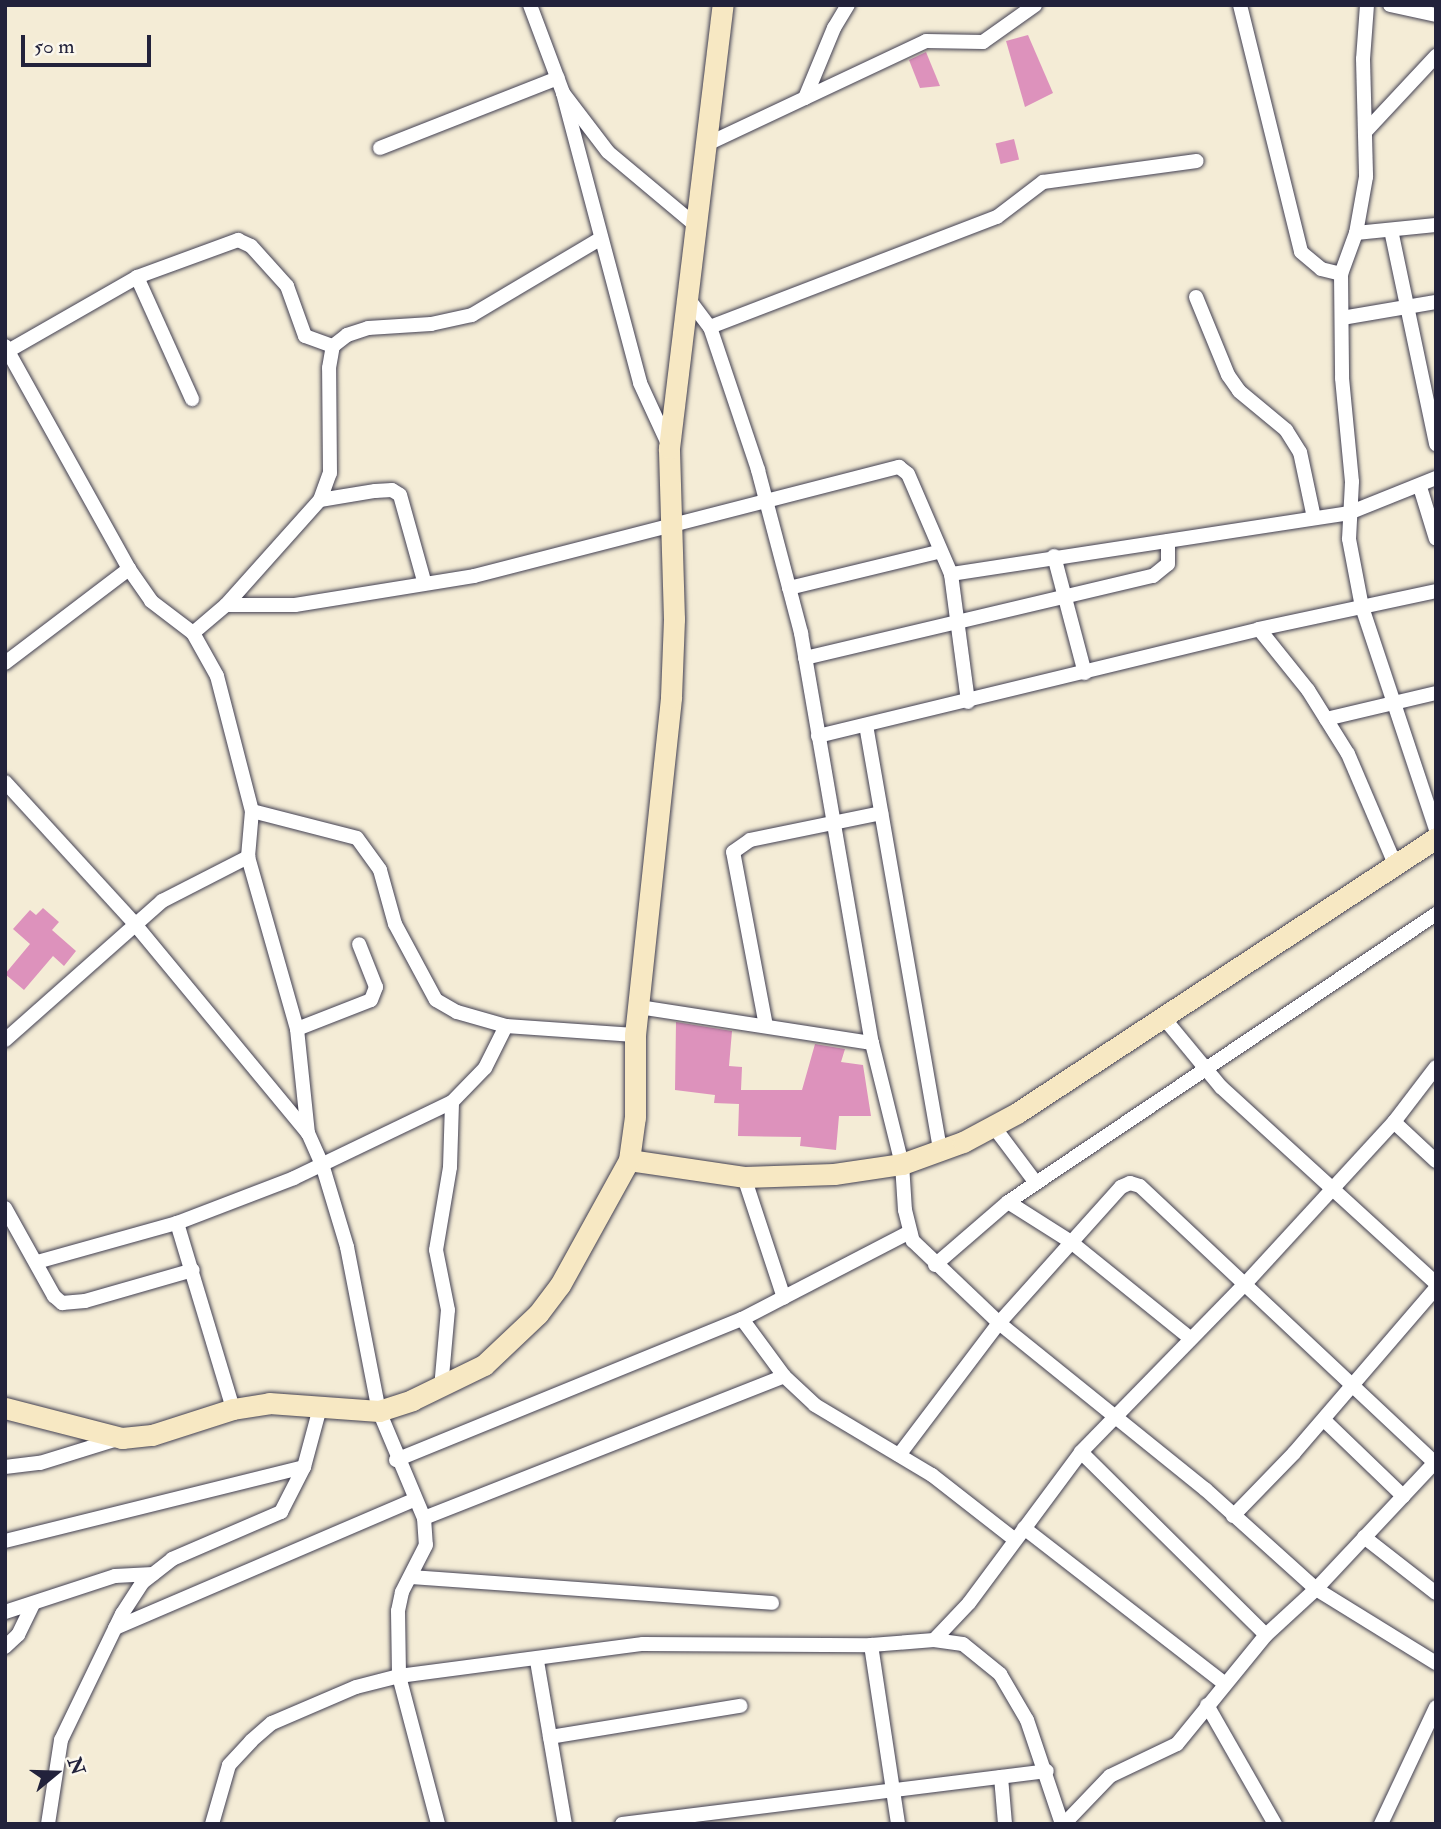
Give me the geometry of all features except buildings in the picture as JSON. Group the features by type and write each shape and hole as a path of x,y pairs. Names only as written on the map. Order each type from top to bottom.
{"street":[{"path":"530,5 563,93 640,383 669,448"},
{"path":"5,1468 40,1463 122,1438 191,1424 233,1409 269,1403 321,1404 379,1411 441,1388 484,1365 538,1314 560,1285 629,1160 635,1117 635,1035 671,697 673,528 669,448 703,146 723,5"},
{"path":"805,98 834,28 848,5"},
{"path":"703,146 926,41 983,42 1035,5"},
{"path":"1240,5 1301,252 1321,269 1341,274"},
{"path":"1367,5 1363,59 1366,177 1356,233 1341,274 1352,482 1349,513 1362,607 1436,829"},
{"path":"1390,5 1436,15"},
{"path":"1366,131 1436,56"},
{"path":"380,148 558,78"},
{"path":"563,93 608,152 694,224"},
{"path":"710,327 997,217 1043,182 1197,161"},
{"path":"1356,233 1436,225"},
{"path":"1391,230 1405,308 1436,444"},
{"path":"308,1133 297,1030 248,857 252,811 217,676 193,633 151,601 128,569 7,349 136,277 238,240 251,246 287,286 305,335 333,346"},
{"path":"193,633 226,605 320,500 330,473 329,368 333,346 347,335 368,328 431,324 472,315 600,240"},
{"path":"136,277 192,399"},
{"path":"1196,297 1228,376 1239,391 1286,430 1300,453 1314,518"},
{"path":"687,298 710,327 766,499 789,588 805,658 832,823 873,1043 902,1164 910,1232 935,1265 999,1323 1114,1416 1316,1589 1436,1663"},
{"path":"1342,318 1436,302"},
{"path":"226,605 295,606 424,582 474,576 673,528 766,499 899,467 908,474 938,552 951,574 968,702"},
{"path":"951,574 1054,556 1349,513 1436,478"},
{"path":"1420,486 1436,539"},
{"path":"320,500 375,491 392,490 400,495 424,582"},
{"path":"805,658 1161,572 1168,564 1168,541"},
{"path":"789,588 938,552"},
{"path":"1054,556 1085,673"},
{"path":"5,663 128,569"},
{"path":"818,736 968,702 1259,629 1436,591"},
{"path":"1259,629 1326,719 1348,754 1395,864"},
{"path":"1326,719 1436,693"},
{"path":"866,725 940,1148"},
{"path":"5,782 134,923 308,1133 322,1164 347,1247 379,1411 396,1460 413,1500 424,1517 426,1545 398,1611 399,1676 438,1824"},
{"path":"252,811 357,838 380,870 395,924 436,1000 457,1012 506,1026 635,1035"},
{"path":"766,1026 733,869 733,852 750,840 881,813"},
{"path":"629,1160 744,1177 834,1174 902,1164 994,1126 1436,838"},
{"path":"5,1040 134,923 173,895 248,857"},
{"path":"935,1265 1008,1202 1205,1072 1436,914"},
{"path":"297,1030 371,1000 376,987 359,944"},
{"path":"639,1007 873,1043"},
{"path":"1163,1017 1205,1072 1436,1286 1324,1420 1233,1516"},
{"path":"37,1262 177,1223 322,1164 452,1102 485,1068 506,1026"},
{"path":"934,1640 969,1603 1081,1452 1244,1285 1394,1122 1436,1067"},
{"path":"441,1388 448,1310 436,1250 450,1167 452,1102"},
{"path":"1394,1122 1436,1161"},
{"path":"994,1126 1036,1183"},
{"path":"744,1177 784,1298"},
{"path":"212,1824 229,1765 272,1723 356,1687 399,1676 537,1661 643,1644 871,1645 934,1640 963,1644 1000,1674 1027,1720 1047,1771 1063,1824 1110,1776 1177,1744 1224,1683 1266,1635 1316,1589 1435,1462 1140,1186 1121,1188 1071,1242 999,1323 899,1455"},
{"path":"1008,1202 1071,1242 1191,1339"},
{"path":"5,1208 54,1296 72,1304 193,1270"},
{"path":"177,1223 233,1409"},
{"path":"396,1460 742,1319 910,1232"},
{"path":"742,1319 784,1376 815,1405 932,1475 1019,1534 1224,1683"},
{"path":"424,1517 784,1376"},
{"path":"48,1824 61,1740 115,1628 142,1581 172,1559 281,1512 304,1467 321,1404"},
{"path":"5,1408 122,1438"},
{"path":"1324,1420 1403,1496"},
{"path":"1081,1452 1266,1635"},
{"path":"5,1541 304,1467"},
{"path":"115,1628 413,1500"},
{"path":"1364,1537 1436,1594"},
{"path":"5,1612 115,1576 153,1574"},
{"path":"411,1577 772,1603"},
{"path":"5,1647 18,1635 33,1604"},
{"path":"871,1645 898,1824"},
{"path":"537,1661 565,1824"},
{"path":"1208,1705 1275,1824"},
{"path":"550,1737 740,1706"},
{"path":"1381,1824 1436,1707"},
{"path":"622,1824 1047,1771"},
{"path":"1001,1777 1005,1824"}]}
